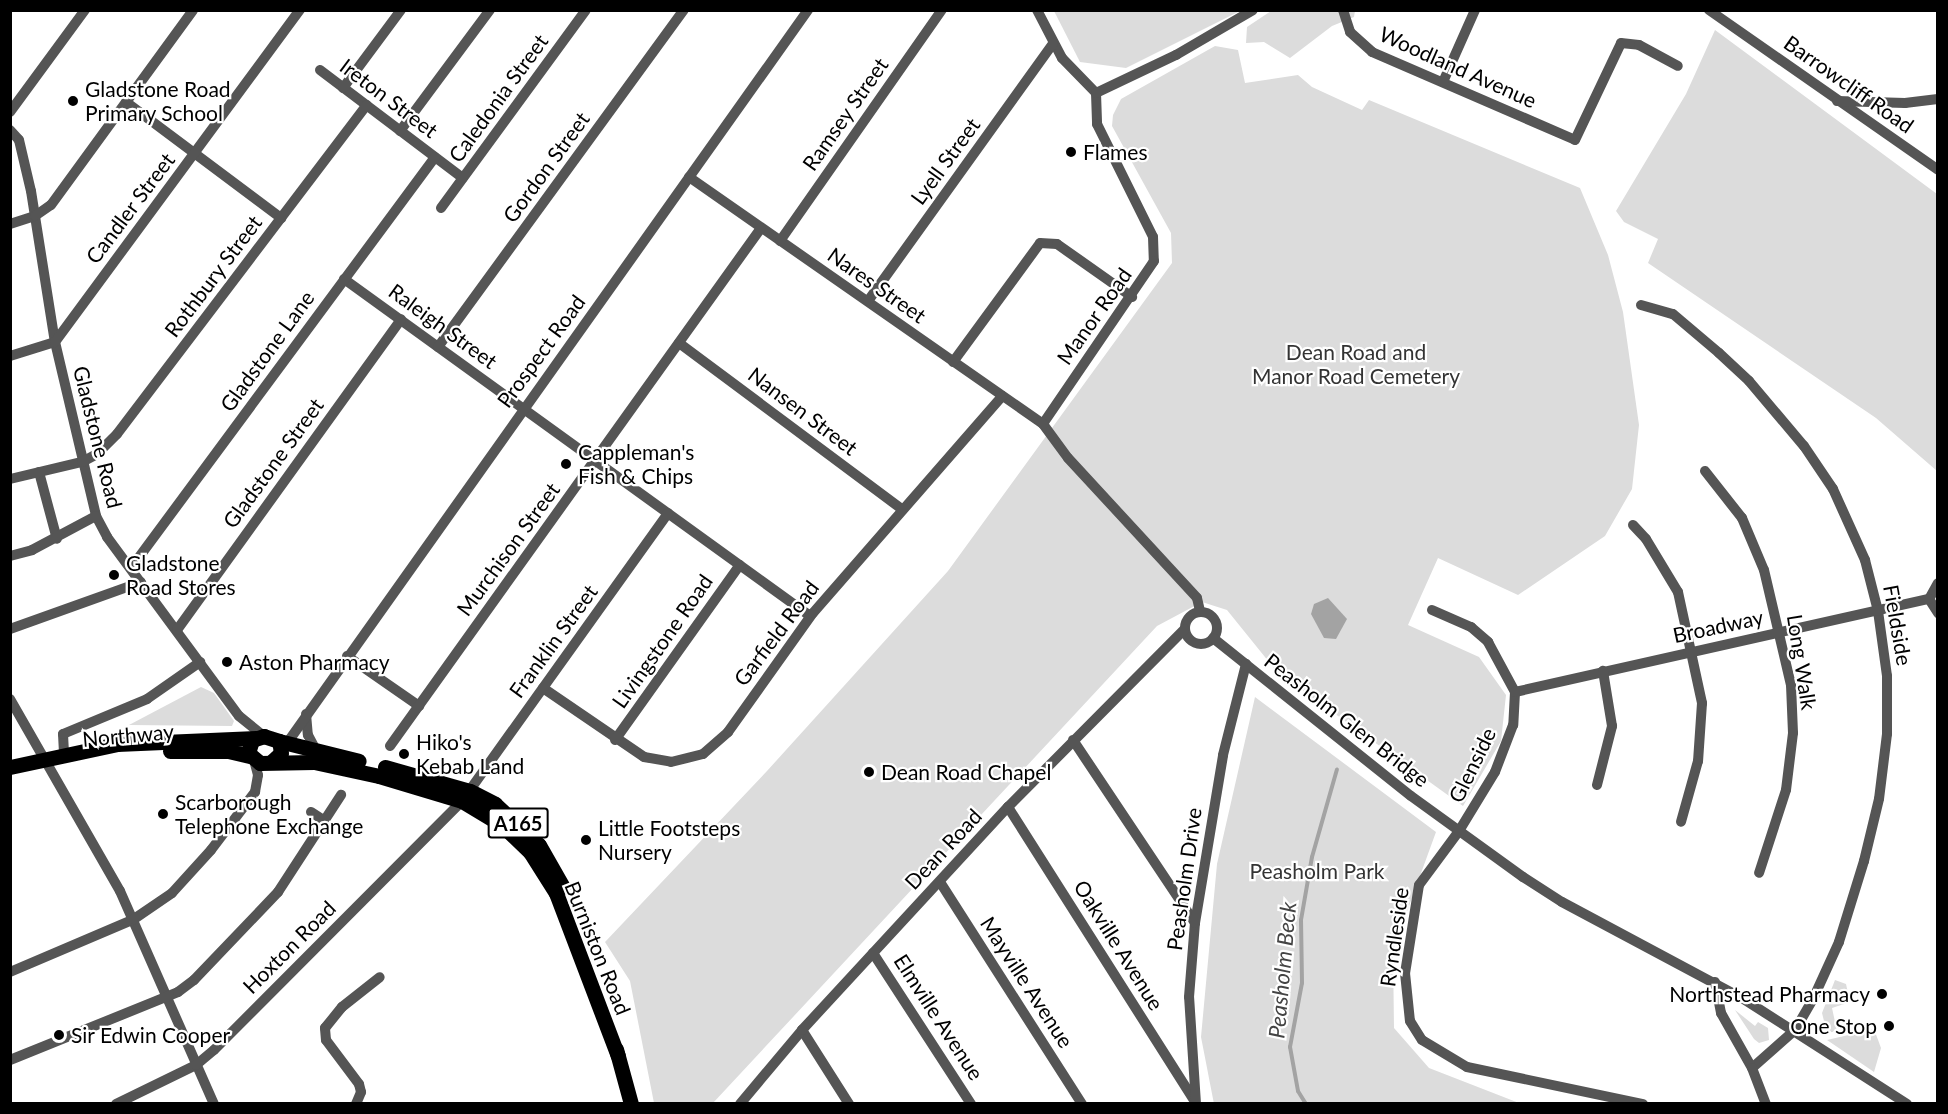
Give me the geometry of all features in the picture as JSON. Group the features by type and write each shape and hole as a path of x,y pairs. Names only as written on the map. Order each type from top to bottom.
{"main road":[{"name":"Northway","path":"10,777 64,753 117,744 262,746"},
{"name":"Northway","path":"10,767 155,751 228,751 262,746"},
{"name":"Burniston Road","path":"262,746 314,762 466,796"},
{"name":"Burniston Road","path":"262,746 317,752 466,796 502,825 541,868 565,913 618,1056 631,1104"}],"street":[{"path":"10,112 85,10"},
{"path":"10,224 35,216 51,205 193,10"},
{"name":"Candler Street","path":"55,342 300,10"},
{"path":"343,88 401,10"},
{"path":"400,131 490,10"},
{"name":"Caledonia Street","path":"441,208 586,10"},
{"name":"Gordon Street","path":"438,347 684,10"},
{"name":"Prospect Road","path":"262,746 306,713 808,10"},
{"name":"Ramsey Street","path":"780,241 942,10"},
{"path":"1036,10 1069,69 1096,93 1176,55 1249,13"},
{"name":"Woodland Avenue","path":"1343,10 1350,32 1372,52 1575,140 1621,43 1639,45 1678,66"},
{"path":"1443,82 1475,10"},
{"name":"Barrowcliff Road","path":"1713,11 1837,101 1938,170"},
{"name":"Lyell Street","path":"868,301 1053,44"},
{"name":"Ireton Street","path":"320,70 463,178"},
{"name":"Manor Road","path":"1044,424 1132,297 1154,261 1153,237 1097,124 1096,93"},
{"path":"1837,101 1905,103 1938,99"},
{"path":"126,102 281,218"},
{"name":"Rothbury Street","path":"82,462 97,454 117,434 366,105"},
{"name":"Gladstone Road","path":"10,130 19,140 35,216 55,342 96,516 141,582 262,746"},
{"name":"Gladstone Lane","path":"131,568 435,157"},
{"name":"Nares Street","path":"689,177 1044,424"},
{"name":"Murchison Street","path":"390,746 761,228"},
{"path":"953,362 1040,243 1057,244 1132,297"},
{"name":"Raleigh Street","path":"344,279 810,616"},
{"name":"Fieldside","path":"1641,305 1673,314 1719,353 1749,381 1804,446 1833,489 1865,560 1878,610 1887,676 1887,734 1879,799 1839,942 1813,999 1795,1030 1752,1068"},
{"name":"Gladstone Street","path":"177,630 401,319"},
{"path":"10,356 55,342"},
{"name":"Nansen Street","path":"679,343 903,510"},
{"name":"Garfield Road","path":"543,688 615,740 644,757 662,762 682,762 703,754 728,732 810,616 1002,396"},
{"path":"1044,424 1068,458 1197,598 1200,611 1215,621 1213,638 1194,643 1185,630 1188,618 1200,611"},
{"path":"10,479 82,462"},
{"name":"Long Walk","path":"1705,471 1742,518 1764,570 1781,632 1791,685 1793,733 1786,790 1759,873"},
{"path":"39,472 57,539"},
{"name":"Franklin Street","path":"466,796 668,513"},
{"path":"10,556 57,539 96,516"},
{"path":"1633,525 1646,539 1678,592 1702,703 1698,761 1681,822"},
{"name":"Livingstone Road","path":"615,740 740,565"},
{"path":"10,629 141,582"},
{"path":"1938,583 1929,599 1938,613"},
{"name":"Broadway","path":"1515,692 1692,650 1929,599"},
{"path":"1432,610 1471,627 1488,642 1515,692"},
{"name":"Dean Road","path":"740,1104 802,1030 1008,807 1185,630"},
{"name":"Peasholm Glen Bridge","path":"1213,638 1436,815 1562,902 1715,982 1795,1030 1907,1104"},
{"path":"347,656 419,706"},
{"path":"64,753 63,734 147,699 200,663"},
{"name":"Peasholm Drive","path":"1196,1103 1190,997 1196,922 1223,755 1246,664"},
{"path":"1597,785 1612,726 1603,671"},
{"name":"Glenside","path":"1459,831 1502,755 1513,725 1515,692"},
{"path":"10,699 44,763 134,919 214,1104"},
{"path":"306,713 308,735 317,752"},
{"name":"Gladstone Road","path":"239,716 262,746"},
{"path":"1073,740 1196,922"},
{"path":"10,972 134,919 172,893 239,814 257,787 262,746"},
{"path":"10,1060 168,996 194,980 246,930 278,892 341,795"},
{"name":"Hoxton Road","path":"116,1104 196,1065 466,796"},
{"name":"Oakville Avenue","path":"1008,807 1196,1103"},
{"path":"311,812 325,821"},
{"name":"Ryndleside","path":"1459,831 1419,885 1405,973 1405,1002 1416,1030 1441,1054 1467,1067 1643,1104"},
{"name":"Mayville Avenue","path":"940,882 1082,1104"},
{"name":"Elmville Avenue","path":"873,953 971,1104"},
{"path":"356,1104 361,1092 359,1084 326,1040 326,1028 342,1007 380,977"},
{"path":"1715,982 1721,1013 1752,1068 1766,1104"},
{"path":"802,1030 849,1104"}],"green space":[{"path":"1054,11 1240,11 1126,68 1080,62"},
{"path":"1271,11 1355,11 1354,17 1332,26 1290,58 1264,42 1246,43 1247,27"},
{"path":"1715,30 1937,194 1937,471 1876,418 1648,263 1658,239 1624,222 1616,211 1686,94"},
{"name":"Dean Road and Manor Road Cemetery","path":"1215,46 1238,50 1245,83 1298,75 1312,87 1362,110 1369,100 1580,188 1608,255 1623,312 1639,425 1632,489 1605,536 1518,595 1438,558 1408,625 1479,657 1506,695 1501,741 1463,806 1277,672 1227,610 1202,602 1157,626 713,1103 654,1103 630,981 605,942 767,771 948,571 1172,263 1171,233 1112,126 1113,115 1121,99"},
{"path":"201,687 214,693 234,721 232,726 129,725"},
{"name":"Peasholm Park","path":"1255,697 1436,832 1393,950 1394,1028 1429,1068 1519,1103 1214,1104 1201,1037 1217,864"},
{"path":"1835,980 1846,984 1850,1002 1832,1008 1837,1031 1827,1033 1822,1013"},
{"path":"1735,1010 1755,1026 1758,1022 1768,1028 1769,1040 1759,1043 1754,1039"},
{"path":"1874,1029 1881,1048 1874,1072 1827,1040"}],"shaded area":[{"path":"1328,598 1347,619 1336,639 1324,638 1311,614 1314,604"}],"waterway":[{"name":"Peasholm Beck","path":"1306,1104 1298,1091 1290,1047 1302,983 1301,920 1312,857 1337,769"}],"place":[{"name":"Gladstone Road Primary School","path":"73,101"},
{"name":"Flames","path":"1071,152"},
{"name":"Cappleman's Fish & Chips","path":"566,464"},
{"name":"Gladstone Road Stores","path":"114,575"},
{"name":"Aston Pharmacy","path":"227,662"},
{"name":"Hiko's Kebab Land","path":"404,754"},
{"name":"Dean Road Chapel","path":"869,772"},
{"name":"Scarborough Telephone Exchange","path":"163,814"},
{"name":"Little Footsteps Nursery","path":"586,840"},
{"name":"Northstead Pharmacy","path":"1882,994"},
{"name":"One Stop","path":"1889,1026"},
{"name":"Sir Edwin Cooper","path":"59,1035"}]}
